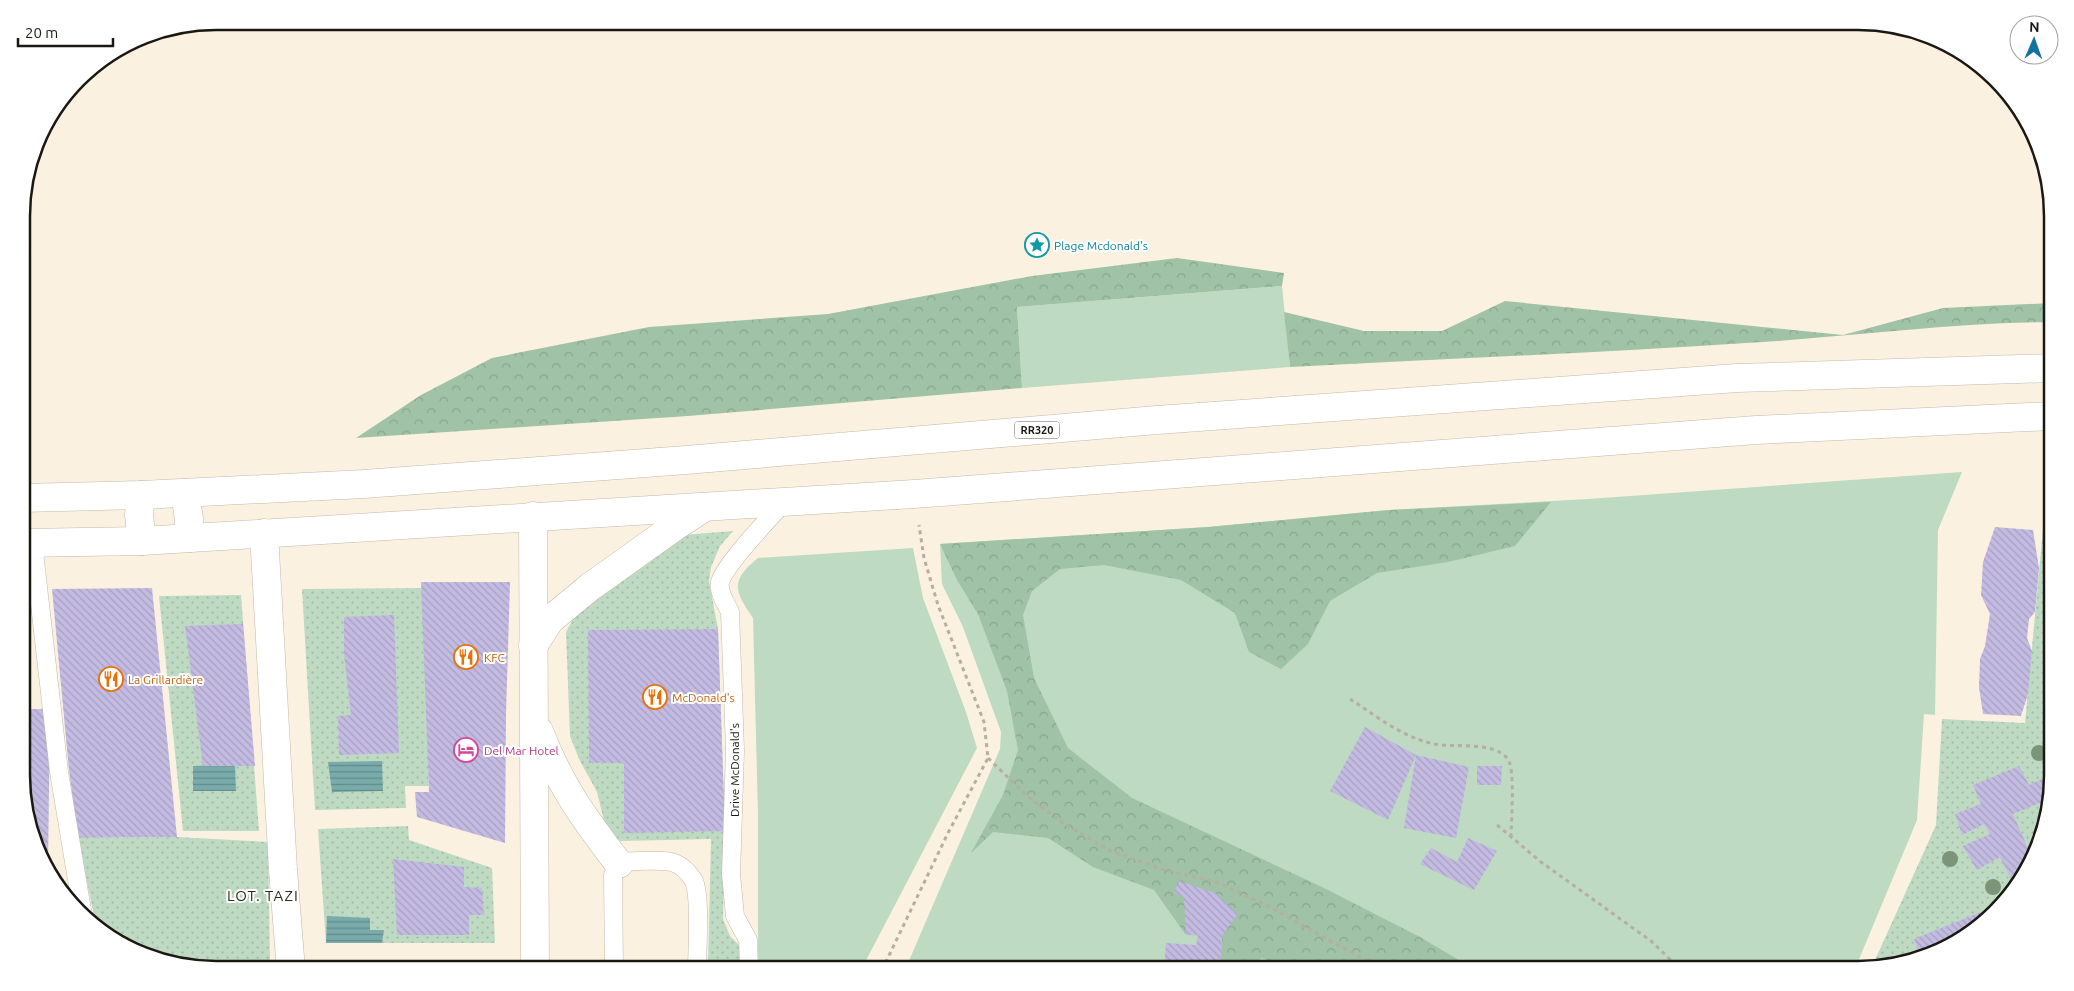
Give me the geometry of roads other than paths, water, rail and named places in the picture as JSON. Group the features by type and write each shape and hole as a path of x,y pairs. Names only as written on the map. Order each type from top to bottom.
{"main road":[{"name":"RR320","path":"30,498 141,495 364,484 686,460 1157,420 1727,379 2044,368"},
{"path":"30,543 142,541 914,494 1756,430 2044,416"},
{"path":"185,493 189,519 188,538"},
{"path":"141,495 139,515 142,541"},
{"path":"533,646 550,620 590,586 705,506"},
{"path":"532,516 535,961"},
{"path":"264,533 283,870 290,961"},
{"path":"534,716 550,761 572,800 619,864"}],"lane":[{"name":"Drive McDonald's","path":"749,961 748,940 735,916 731,874 735,750 730,612 722,596 720,584 736,557 784,502"},
{"path":"30,558 59,772 81,902"},
{"path":"614,961 613,875 619,864 626,861 657,860 672,862 686,870 694,882 697,898 697,961"}],"water":[{"path":"382,761 383,791 332,792 328,762"},
{"path":"235,765 236,791 193,791 193,766"},
{"path":"327,916 370,918 370,930 384,930 382,943 326,943"}],"place":[{"name":"Plage Mcdonald's","path":"1037,245"},
{"name":"KFC","path":"466,657"},
{"name":"La Grillardière","path":"111,679"},
{"name":"McDonald's","path":"655,697"},
{"name":"Del Mar Hotel","path":"466,750"}],"district":[{"name":"LOT. TAZI","path":"263,895"}]}
